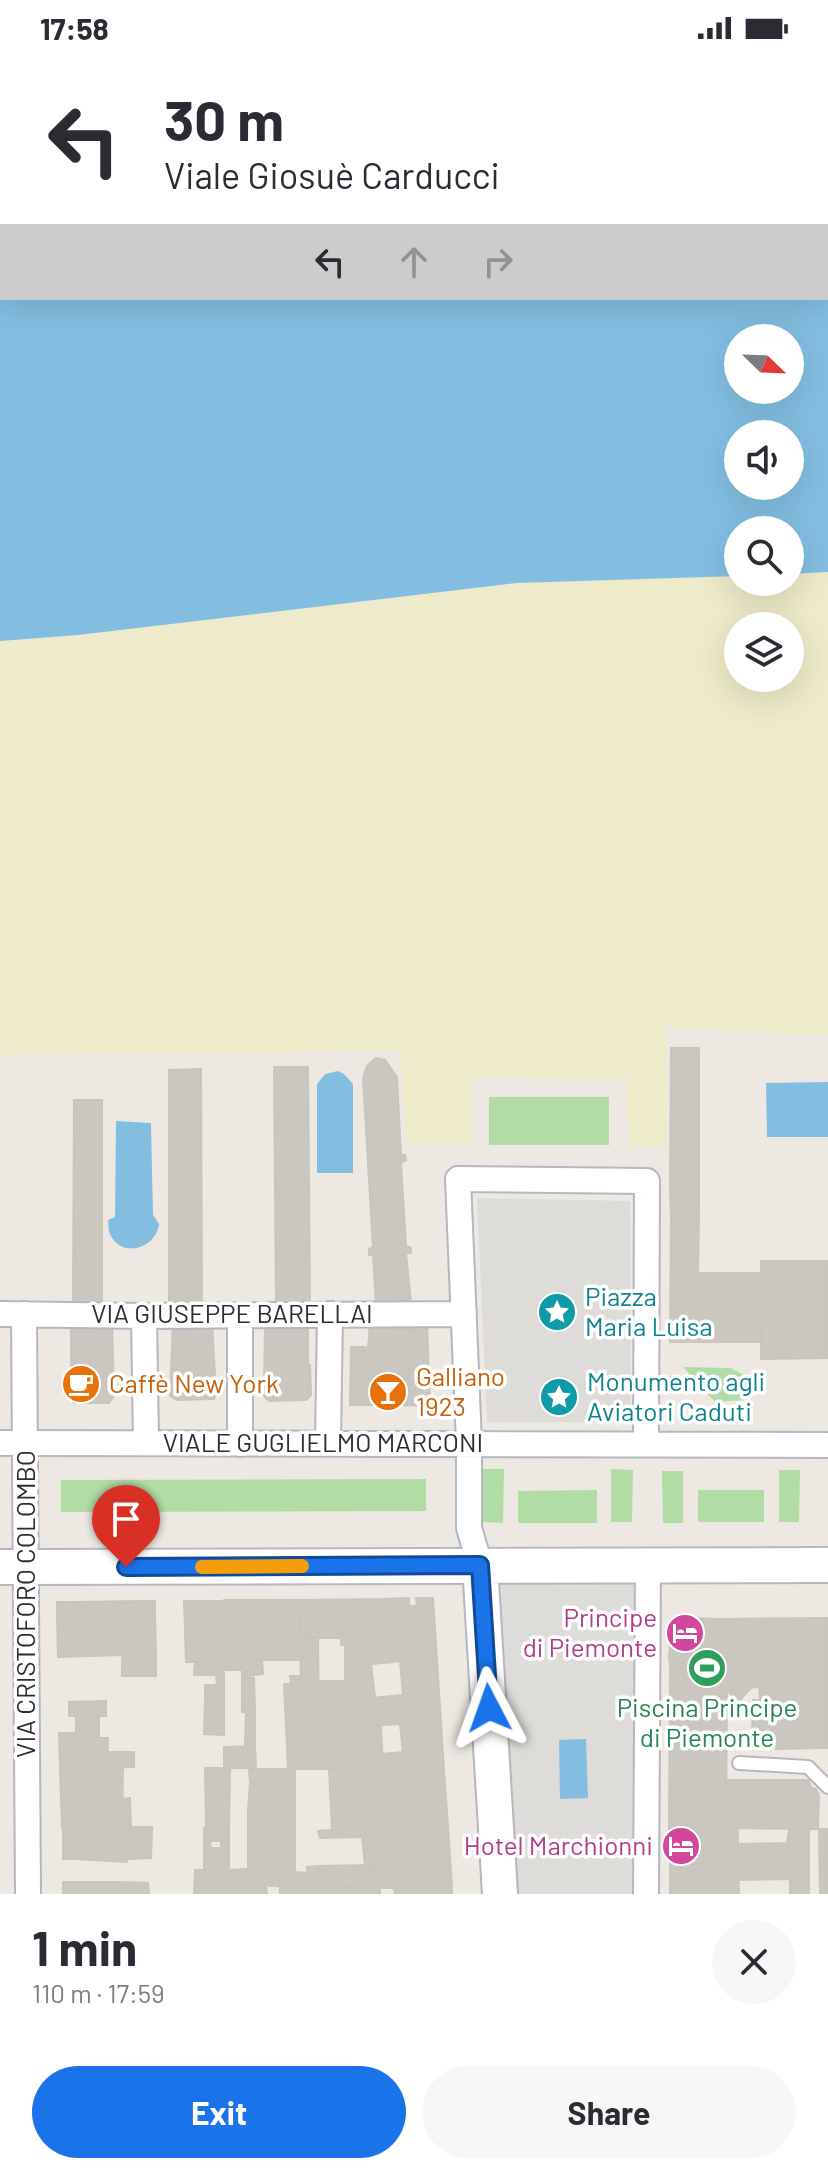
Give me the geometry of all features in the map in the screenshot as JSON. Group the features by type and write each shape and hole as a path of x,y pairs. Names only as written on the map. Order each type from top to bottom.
{"street":[{"path":"500,1894 480,1565 469,1528 469,1443 458,1179 647,1181 646,1443"},
{"name":"VIA GIUSEPPE BARELLAI","path":"12,1314 464,1314"},
{"name":"VIA CRISTOFORO COLOMBO","path":"12,1314 26,1443 13,1567 28,1894"},
{"path":"328,1442 330,1314"},
{"path":"144,1316 146,1442"},
{"path":"240,1316 240,1444"},
{"name":"VIALE GUGLIELMO MARCONI","path":"0,1443 828,1445"},
{"path":"13,1567 828,1565"},
{"path":"646,1894 648,1566"}],"lane":[{"path":"739,1763 808,1767 828,1787"}],"green space":[{"path":"489,1097 609,1097 609,1145 489,1145"},
{"path":"683,1367 731,1368 742,1374 746,1400 715,1402"},
{"path":"483,1469 504,1469 503,1523 483,1522"},
{"path":"611,1469 633,1470 632,1522 611,1522"},
{"path":"779,1470 800,1470 799,1522 779,1522"},
{"path":"662,1471 683,1471 683,1523 663,1523"},
{"path":"426,1479 426,1511 61,1512 61,1480"},
{"path":"597,1490 597,1523 518,1523 518,1491"},
{"path":"698,1490 764,1490 764,1522 698,1522"}],"sand":[{"path":"828,572 828,1036 666,1027 666,1145 629,1147 626,1079 471,1077 472,1143 407,1143 400,1051 0,1055 0,641 78,635 517,583 724,576 724,596 804,596 804,573"}],"shaded area":[{"name":"Piazza Maria Luisa","path":"477,1198 630,1201 631,1422 487,1422"},
{"path":"480,1565 648,1566 646,1894 500,1894"}],"water":[{"path":"0,300 828,300 828,572 804,573 804,516 724,516 724,576 517,583 78,635 0,641"},
{"path":"338,1071 353,1084 353,1173 317,1173 317,1084 325,1074"},
{"path":"828,1082 828,1137 767,1137 766,1083"},
{"path":"116,1121 151,1123 153,1215 159,1224 152,1240 138,1248 115,1242 109,1230 108,1220 115,1217"},
{"path":"586,1739 588,1798 560,1799 559,1740"}],"building":[{"path":"671,1048 680,1048 679,1191 670,1191"},
{"path":"680,1048 699,1048 699,1215 671,1215 670,1191 679,1191"},
{"path":"376,1058 385,1060 397,1077 401,1155 405,1155 406,1160 401,1163 406,1246 411,1248 411,1253 406,1253 411,1303 376,1303 373,1255 369,1255 369,1249 373,1247 363,1078 367,1066"},
{"path":"274,1067 308,1067 310,1303 276,1303"},
{"path":"201,1069 202,1304 169,1304 169,1070"},
{"path":"74,1100 102,1100 102,1304 73,1304"},
{"path":"671,1215 699,1215 698,1273 760,1273 762,1342 670,1342"},
{"path":"761,1261 828,1261 828,1358 761,1359"},
{"path":"112,1322 114,1396 109,1403 74,1403 71,1396 71,1323"},
{"path":"173,1322 212,1322 214,1399 177,1400 170,1396"},
{"path":"265,1322 308,1322 311,1395 306,1400 269,1401 264,1396"},
{"path":"370,1323 411,1323 409,1395 363,1397 364,1347 368,1348"},
{"path":"411,1323 427,1323 430,1406 405,1405 409,1395"},
{"path":"351,1347 364,1347 363,1397 368,1405 350,1405"},
{"path":"409,1395 405,1405 368,1405 363,1397"},
{"path":"409,1598 409,1606 417,1606 416,1598 433,1598 444,1770 410,1770 408,1762 404,1762 400,1724 336,1728 336,1681 359,1680 362,1699 403,1695 400,1661 393,1662 390,1601 382,1599"},
{"path":"382,1599 355,1602 355,1633 341,1634 341,1638 309,1638 307,1605 300,1605 300,1600"},
{"path":"224,1600 300,1600 302,1660 224,1660"},
{"path":"224,1600 223,1670 200,1670 199,1662 186,1662 184,1601"},
{"path":"136,1601 137,1616 155,1615 156,1654 58,1657 57,1618 81,1617 80,1602"},
{"path":"136,1601 155,1601 155,1615 137,1616"},
{"path":"390,1601 391,1633 355,1633 355,1602"},
{"path":"57,1602 80,1602 81,1617 57,1618"},
{"path":"300,1605 307,1605 309,1638 300,1637"},
{"path":"828,1618 828,1673 801,1673 801,1735 752,1735 753,1700 760,1700 759,1687 775,1688 776,1651 753,1651 752,1687 719,1650 720,1619"},
{"path":"720,1619 719,1650 752,1687 738,1702 708,1670 695,1665 670,1667 672,1626 675,1620"},
{"path":"355,1633 391,1633 393,1662 371,1664 375,1697 362,1699 359,1680 345,1680 345,1645 356,1645"},
{"path":"355,1633 356,1645 341,1645 341,1634"},
{"path":"300,1637 318,1637 319,1729 302,1731"},
{"path":"753,1651 776,1651 775,1688 752,1687"},
{"path":"156,1654 156,1676 122,1676 122,1655"},
{"path":"224,1660 242,1660 242,1670 223,1670"},
{"path":"242,1660 262,1660 263,1674 242,1677"},
{"path":"195,1662 199,1662 200,1670 223,1670 224,1675 194,1675"},
{"path":"692,1665 708,1670 727,1692 726,1828 669,1829 670,1667"},
{"path":"801,1673 828,1673 828,1748 776,1749 776,1735 801,1735"},
{"path":"216,1675 224,1675 224,1685 217,1685"},
{"path":"290,1676 301,1676 302,1769 288,1769 284,1684 291,1684"},
{"path":"242,1677 254,1678 255,1712 242,1712"},
{"path":"319,1681 336,1681 336,1728 319,1729"},
{"path":"205,1685 224,1685 224,1700 205,1700"},
{"path":"205,1700 224,1700 224,1735 204,1734"},
{"path":"106,1701 106,1716 69,1716 69,1702"},
{"path":"246,1712 255,1712 255,1746 245,1746"},
{"path":"76,1717 99,1717 99,1738 92,1738 92,1732 76,1733"},
{"path":"381,1726 382,1749 348,1749 348,1769 320,1769 319,1729"},
{"path":"319,1729 320,1769 302,1769 302,1731"},
{"path":"92,1732 92,1768 60,1768 59,1733"},
{"path":"92,1738 108,1738 107,1768 92,1768"},
{"path":"255,1746 256,1768 224,1768 224,1747"},
{"path":"348,1749 382,1749 384,1770 348,1769"},
{"path":"107,1752 134,1752 134,1767 107,1768"},
{"path":"403,1752 404,1762 408,1762 410,1770 384,1770 382,1754"},
{"path":"60,1768 123,1768 122,1828 62,1828"},
{"path":"205,1768 230,1768 229,1829 206,1828"},
{"path":"249,1769 295,1769 295,1783 250,1783"},
{"path":"329,1769 384,1770 390,1836 394,1836 396,1864 365,1866 362,1837 320,1838 318,1831 332,1830"},
{"path":"384,1770 444,1770 452,1886 394,1888 394,1836 390,1836"},
{"path":"726,1780 809,1780 811,1788 816,1789 819,1796 818,1829 726,1828"},
{"path":"250,1783 295,1783 295,1872 319,1876 318,1866 374,1865 376,1888 355,1889 354,1885 280,1886 278,1811 248,1811"},
{"path":"130,1798 131,1827 122,1828 123,1799"},
{"path":"248,1811 278,1811 280,1886 248,1885"},
{"path":"131,1827 130,1844 116,1844 117,1828"},
{"path":"131,1827 152,1827 151,1858 127,1859 127,1862 75,1859 73,1828 117,1828 116,1844 130,1844"},
{"path":"73,1828 75,1859 63,1859 63,1829"},
{"path":"204,1828 229,1829 229,1870 213,1870 214,1848 221,1848 221,1841 204,1841"},
{"path":"671,1829 680,1830 678,1854 695,1854 696,1829 701,1829 702,1854 717,1855 717,1840 738,1840 738,1865 670,1864"},
{"path":"696,1829 695,1854 678,1854 680,1830"},
{"path":"701,1829 717,1829 717,1855 702,1854"},
{"path":"717,1829 738,1829 738,1840 717,1840"},
{"path":"789,1829 809,1829 809,1894 790,1894 790,1879 739,1880 738,1844 787,1843"},
{"path":"819,1829 828,1829 828,1894 820,1894"},
{"path":"204,1841 210,1841 211,1848 214,1848 213,1870 204,1870"},
{"path":"396,1864 394,1875 377,1875 376,1882 394,1879 394,1888 376,1888 374,1865"},
{"path":"670,1864 704,1864 703,1883 719,1883 718,1865 738,1865 739,1894 670,1894"},
{"path":"704,1864 718,1865 719,1883 703,1883"},
{"path":"318,1866 319,1876 307,1876 307,1867"},
{"path":"248,1869 248,1885 230,1885 229,1870"},
{"path":"195,1870 229,1870 230,1894 194,1894"},
{"path":"377,1875 394,1875 394,1879 376,1882"},
{"path":"63,1882 122,1882 123,1894 63,1894"},
{"path":"122,1882 148,1883 149,1894 123,1894"},
{"path":"230,1885 266,1885 267,1894 230,1894"},
{"path":"310,1885 311,1894 280,1894 280,1886"},
{"path":"310,1885 380,1888 380,1894 311,1894"},
{"path":"452,1886 452,1894 395,1894 394,1888"}],"slow traffic":[{"path":"202,1567 302,1566"}],"place":[{"name":"Piazza Maria Luisa","path":"557,1312"},
{"name":"Caffè New York","path":"81,1384"},
{"name":"Galliano 1923","path":"388,1392"},
{"name":"Monumento agli Aviatori Caduti","path":"559,1397"},
{"name":"Principe di Piemonte","path":"685,1633"},
{"name":"Piscina Principe di Piemonte","path":"707,1668"},
{"name":"Hotel Marchionni","path":"681,1846"}],"route":[{"path":"126,1567 480,1565 489,1708"}]}
